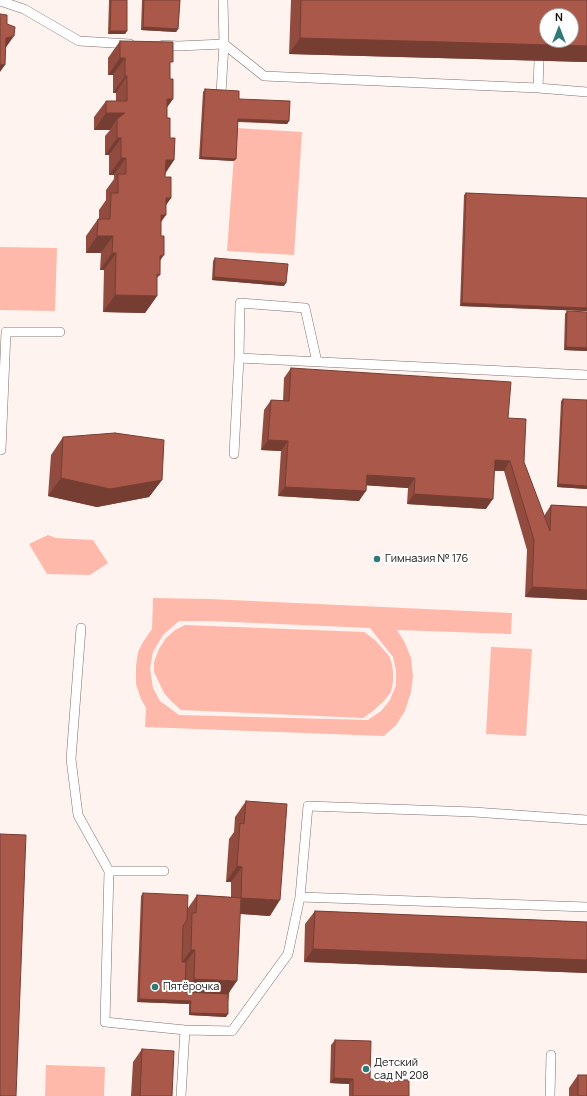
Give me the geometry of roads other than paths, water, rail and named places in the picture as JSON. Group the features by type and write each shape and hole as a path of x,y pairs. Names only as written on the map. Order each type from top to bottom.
{"lane":[{"path":"221,93 224,44 223,0"},
{"path":"0,1 24,9 78,41 140,44"},
{"path":"155,45 178,46 224,44 264,76 538,88 587,92"},
{"path":"538,88 539,61"},
{"path":"234,454 240,303 305,308 317,362"},
{"path":"0,450 6,332 60,332"},
{"path":"239,358 587,375"},
{"path":"81,628 71,759 78,815 109,871 105,1022 185,1030 232,1031 288,954 300,896 308,806 474,812 587,820"},
{"path":"109,871 164,871"},
{"path":"300,896 587,907"},
{"path":"181,1096 185,1030"},
{"path":"550,1096 551,1055"}],"place":[{"name":"Гимназия № 176","path":"377,559"},
{"name":"Пятёрочка","path":"155,987"},
{"name":"Детский сад № 208","path":"366,1069"}]}
